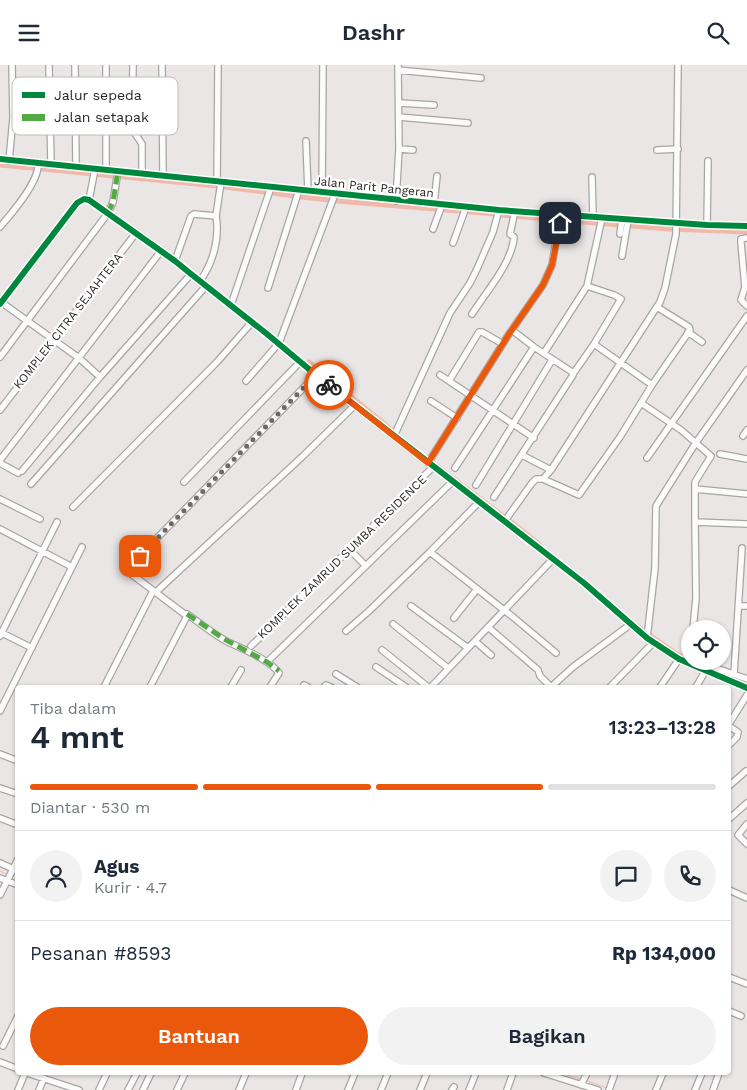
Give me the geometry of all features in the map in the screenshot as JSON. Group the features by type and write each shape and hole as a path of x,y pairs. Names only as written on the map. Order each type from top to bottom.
{"street":[{"path":"200,281 210,263 218,225 216,215 220,185 218,65"},
{"path":"322,192 323,65"},
{"path":"544,479 657,307 665,288 677,224 678,65"},
{"path":"396,201 400,149 398,67 481,78"},
{"path":"399,103 434,105"},
{"path":"399,117 468,123"},
{"path":"8,161 12,127"},
{"path":"50,135 51,164"},
{"path":"76,135 76,167"},
{"path":"106,135 106,170"},
{"path":"136,135 142,144 142,174"},
{"path":"163,135 163,176"},
{"path":"306,141 308,191"},
{"path":"400,149 413,150"},
{"path":"657,150 678,149"},
{"name":"Jalan Parit Pangeran","path":"0,159 38,165 51,164 76,167 94,173 106,170 118,171 270,191 299,190 434,204 441,209 466,207 515,211 561,219 593,217 601,222 624,225 747,226"},
{"path":"707,225 708,161"},
{"path":"0,227 33,182 38,173 38,165"},
{"path":"0,357 108,213 113,202 118,171"},
{"path":"89,200 94,173"},
{"path":"434,204 437,176"},
{"path":"592,177 593,217"},
{"path":"268,288 299,190"},
{"path":"231,305 270,191"},
{"path":"246,381 279,343 334,194"},
{"path":"100,377 79,358 1,303 77,203 84,199 89,200 175,261 279,343 316,375 584,583 653,643 681,660"},
{"path":"453,243 466,207"},
{"path":"433,229 441,209"},
{"path":"394,436 450,313 477,269 493,232 499,211"},
{"path":"472,314 506,264 514,244 514,237 510,234 515,211"},
{"path":"175,261 191,216 194,214 216,215"},
{"name":"KOMPLEK ZAMRUD SUMBA RESIDENCE","path":"251,646 350,549 431,465 457,418 503,344 543,285 552,265 561,219"},
{"path":"544,353 587,286 601,222"},
{"path":"622,256 624,225"},
{"name":"KOMPLEK CITRA SEJAHTERA","path":"0,410 136,233"},
{"path":"747,238 741,240 745,287 741,300 747,306"},
{"path":"161,251 0,461 20,472 100,377 191,274"},
{"path":"31,484 206,286"},
{"path":"494,497 534,438 621,299 587,286"},
{"path":"504,522 536,479 544,479 579,495 620,437 652,385 690,330 689,327 657,307"},
{"path":"647,458 747,316"},
{"path":"73,507 216,362 252,322"},
{"path":"512,330 573,374"},
{"path":"449,381 479,332 503,344"},
{"path":"688,333 702,342"},
{"path":"594,344 652,385"},
{"path":"455,468 534,347"},
{"path":"476,485 552,360"},
{"path":"184,482 300,362"},
{"path":"647,638 655,568 656,509 695,444 747,370"},
{"path":"271,685 279,671 268,662 224,639 126,570 316,375"},
{"path":"440,375 534,438"},
{"path":"431,401 457,418"},
{"path":"641,403 671,423 711,456 696,479 694,489 696,598 694,620"},
{"path":"105,685 155,591 303,456 355,405"},
{"path":"743,436 747,430"},
{"path":"720,454 747,459"},
{"path":"522,455 551,470"},
{"path":"268,662 452,482"},
{"path":"694,489 747,494"},
{"path":"0,499 40,519"},
{"path":"346,631 430,552 479,502"},
{"path":"32,648 1,634 57,522"},
{"path":"694,522 747,524"},
{"path":"0,529 72,567"},
{"path":"0,711 82,547"},
{"path":"734,674 742,548"},
{"path":"350,549 366,566"},
{"path":"430,552 556,653"},
{"path":"432,685 553,559"},
{"path":"454,618 477,589"},
{"path":"412,606 468,649"},
{"path":"739,606 747,607"},
{"path":"151,685 187,614"},
{"path":"393,624 448,668"},
{"path":"553,685 573,667 631,624"},
{"path":"488,627 538,670 540,676 549,685"},
{"path":"475,641 491,655"},
{"path":"612,685 653,643"},
{"path":"382,650 427,685"},
{"path":"661,685 678,659"},
{"path":"376,667 403,685"},
{"path":"232,685 241,670"},
{"path":"712,671 734,674 747,679"},
{"path":"712,671 729,685"},
{"path":"698,685 712,671"},
{"path":"336,674 354,685"},
{"path":"731,685 747,688"},
{"path":"731,722 747,695"},
{"path":"731,727 738,732 737,737 731,743"},
{"path":"0,755 15,760"},
{"path":"731,784 746,771"},
{"path":"0,788 15,793"},
{"path":"731,817 747,803"},
{"path":"0,818 15,824"},
{"path":"747,824 738,835 747,844"},
{"path":"0,863 11,874"},
{"path":"0,878 11,874"},
{"path":"0,895 11,874"},
{"path":"731,892 747,898"},
{"path":"731,978 747,984"},
{"path":"731,1012 741,1016"},
{"path":"3,1046 15,1022"},
{"path":"1,1064 15,1068"},
{"path":"18,1090 25,1075"},
{"path":"34,1075 79,1090"},
{"path":"39,1090 48,1075"},
{"path":"99,1090 106,1075"},
{"path":"128,1090 136,1075"},
{"path":"143,1090 150,1075"},
{"path":"177,1090 183,1075"},
{"path":"239,1090 245,1075"},
{"path":"296,1090 301,1075"},
{"path":"348,1090 354,1075"},
{"path":"381,1090 387,1075"},
{"path":"420,1090 426,1075"},
{"path":"469,1090 475,1075"},
{"path":"507,1090 512,1075"},
{"path":"560,1075 584,1079 598,1090"},
{"path":"610,1088 614,1075"},
{"path":"656,1090 662,1075"},
{"path":"695,1090 701,1075"},
{"path":"713,1090 718,1075"}],"waterway":[{"path":"0,165 217,186 295,196"},
{"path":"301,197 329,200"},
{"path":"337,201 495,214"},
{"path":"500,215 668,229 747,232"},
{"path":"309,362 393,431"},
{"path":"433,463 503,516"},
{"path":"510,521 539,544"},
{"path":"636,625 644,631"},
{"path":"651,636 681,656"},
{"path":"0,871 9,875"},
{"path":"567,1075 581,1079"},
{"path":"585,1080 607,1088"}],"marked path":[{"path":"108,213 113,202 118,171"},
{"path":"187,614 224,639 267,662 279,671"}],"cycle path":[{"path":"0,159 499,210 707,225 747,226"},
{"path":"0,304 77,203 84,199 89,200 175,261 316,375 584,583 647,638 679,659 747,688"}],"way so far":[{"path":"140,556 316,375 329,385"}],"route":[{"path":"329,385 428,463 509,334 543,285 552,265 560,223"}]}
